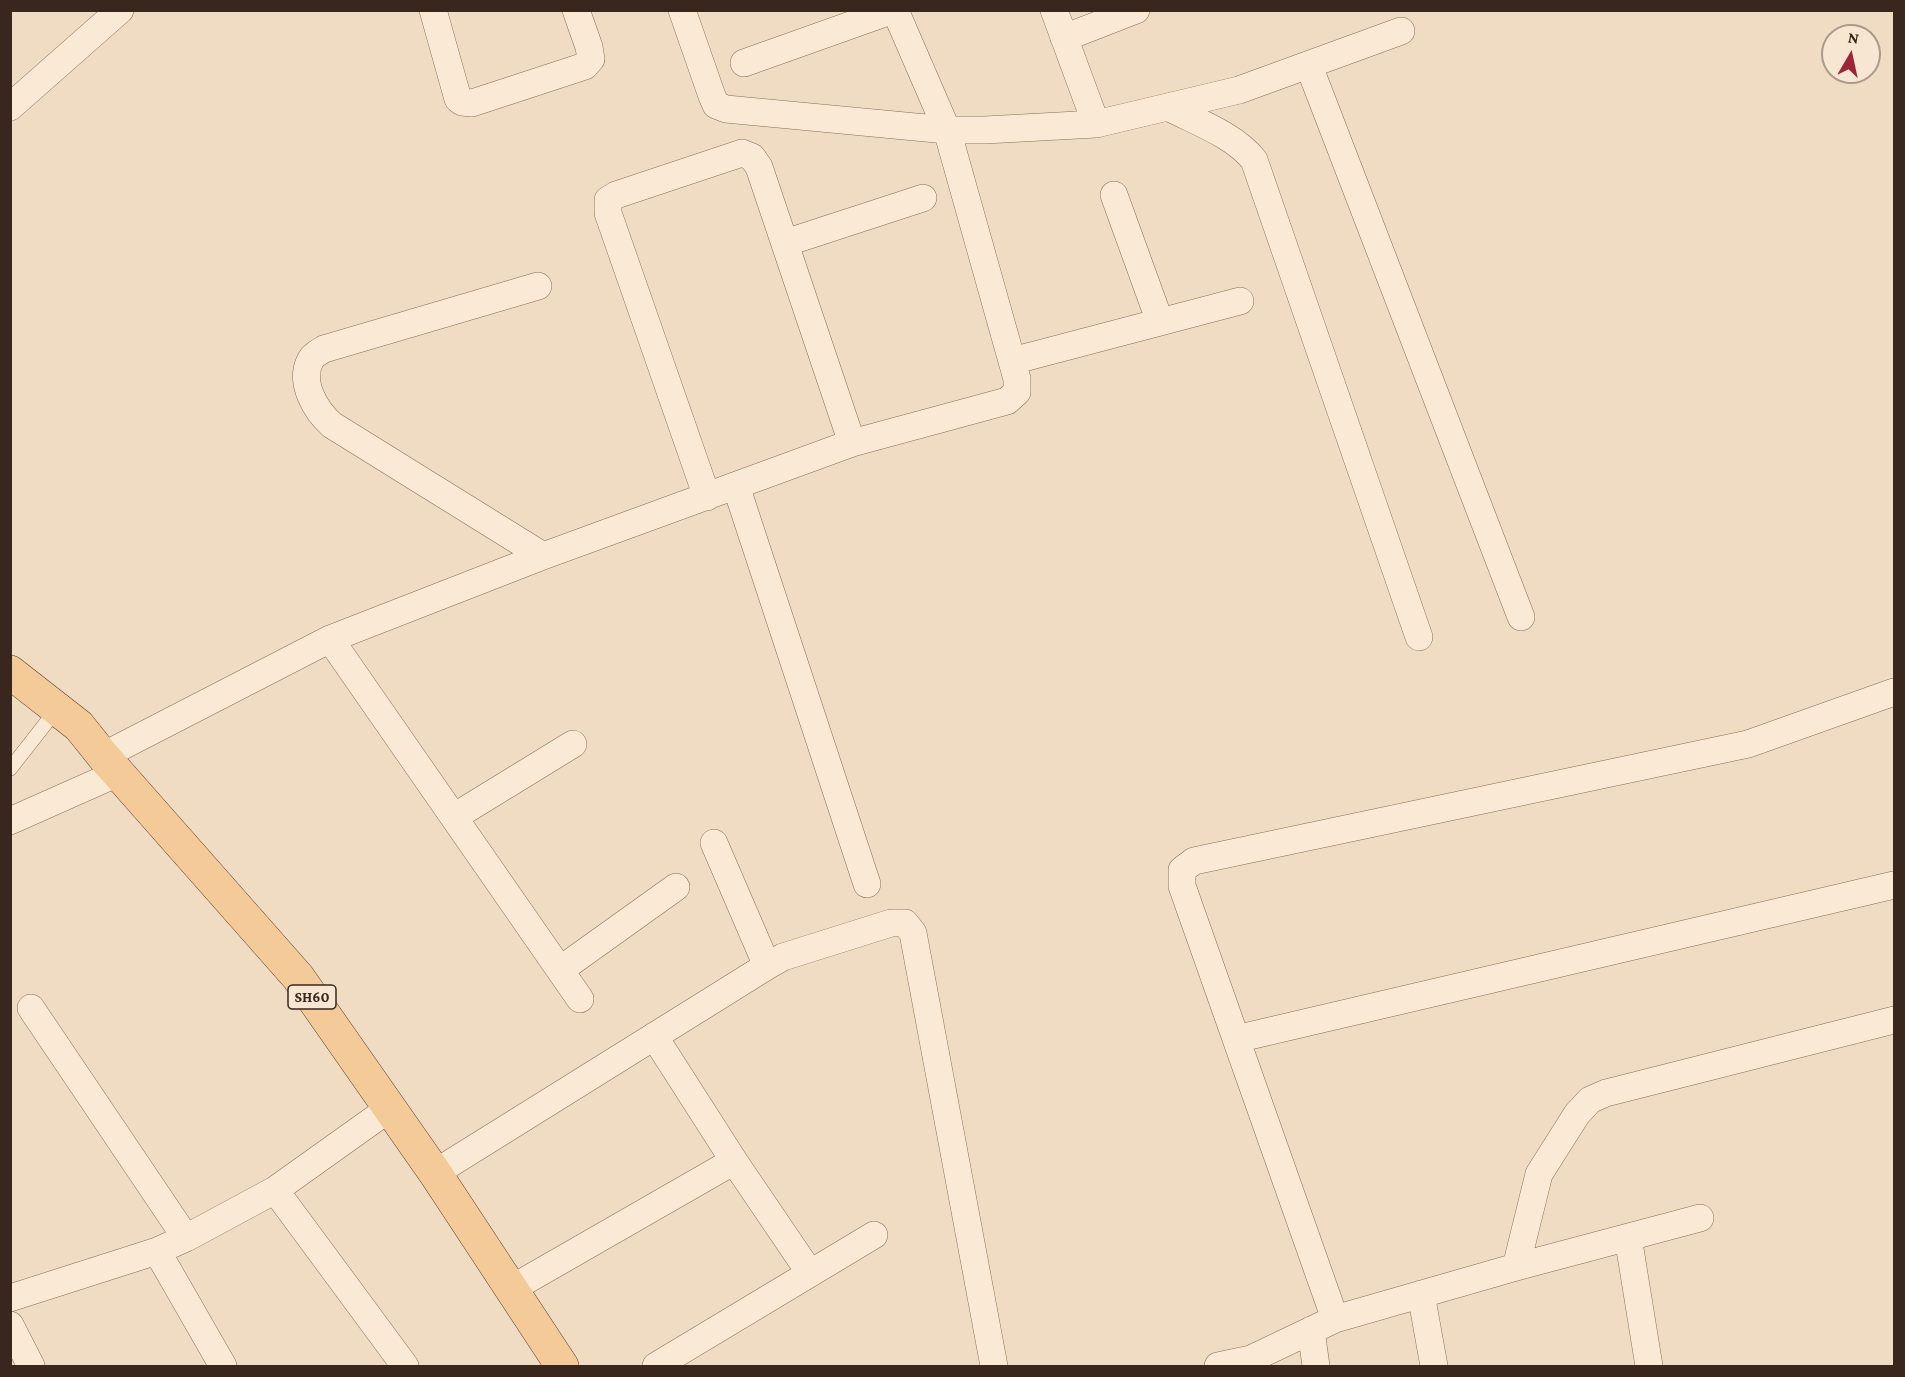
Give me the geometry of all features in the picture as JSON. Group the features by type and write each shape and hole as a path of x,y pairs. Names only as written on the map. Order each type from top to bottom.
{"main road":[{"name":"SH60","path":"10,672 79,726 110,765 298,977 435,1173 562,1366"}],"street":[{"path":"10,107 120,10"},
{"path":"433,10 458,99 472,103 585,66 591,58 576,10"},
{"path":"682,10 717,105 726,109 947,130 1096,124 1239,90 1401,31"},
{"path":"10,820 330,639 543,556 852,443 1007,401 1017,392 1017,379 947,130 894,10 744,63"},
{"path":"1054,10 1096,124"},
{"path":"1064,38 1136,10"},
{"path":"1309,66 1521,617"},
{"path":"1168,107 1233,141 1246,150 1254,160 1419,637"},
{"path":"707,497 608,213 608,200 616,195 742,153 752,157 759,167 852,443"},
{"path":"1114,195 1161,322"},
{"path":"785,243 923,198"},
{"path":"538,286 324,348 310,359 306,374 314,404 332,425 543,556"},
{"path":"1012,361 1240,301"},
{"path":"736,486 867,884"},
{"path":"330,639 580,999"},
{"path":"1316,1366 1323,1324 1236,1039 1182,886 1182,870 1194,861 1749,744 1894,693"},
{"path":"454,818 573,744"},
{"path":"714,843 767,966"},
{"path":"1236,1039 1894,885"},
{"path":"560,970 676,887"},
{"path":"435,1173 783,957 891,923 904,923 913,933 994,1366"},
{"path":"31,1008 186,1238"},
{"path":"1516,1267 1539,1174 1577,1114 1590,1101 1606,1093 1894,1020"},
{"path":"654,1036 734,1161 810,1273"},
{"path":"10,1298 157,1251 186,1238 275,1190 390,1108"},
{"path":"512,1289 734,1161"},
{"path":"275,1190 405,1366"},
{"path":"1218,1366 1251,1359 1323,1324 1516,1267 1700,1218"},
{"path":"656,1366 874,1235"},
{"path":"1628,1237 1649,1366"},
{"path":"157,1251 224,1366"},
{"path":"1421,1294 1434,1366"},
{"path":"10,1325 31,1366"}],"lane":[{"path":"10,769 57,709"}]}
